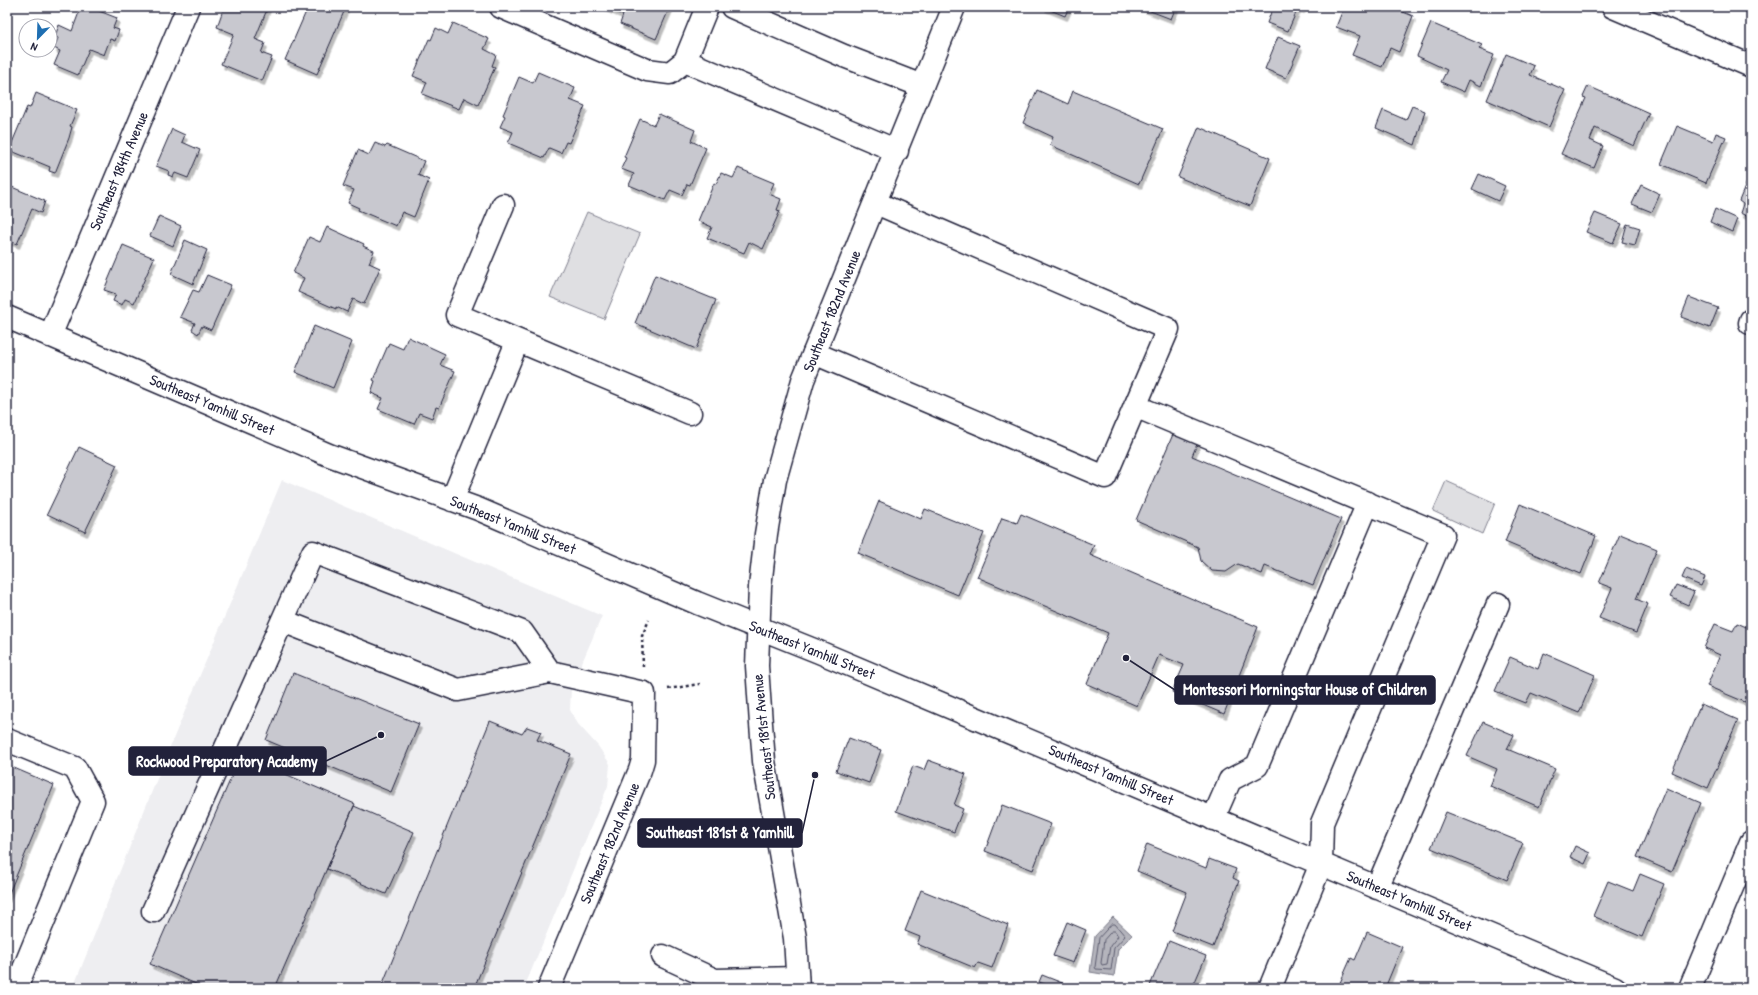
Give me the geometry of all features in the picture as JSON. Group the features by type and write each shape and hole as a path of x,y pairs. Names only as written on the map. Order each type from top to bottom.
{"street":[{"name":"Southeast 184th Avenue","path":"50,336 188,7"},
{"path":"501,7 537,24 647,70 670,73 685,61 708,7"},
{"path":"732,7 844,56 922,86"},
{"name":"Southeast 182nd Avenue","path":"758,627 760,587 765,541 775,480 792,417 814,354 954,7"},
{"path":"1613,7 1751,66"},
{"path":"685,61 897,151"},
{"path":"814,354 1105,477 1168,329 876,203"},
{"path":"503,205 457,315 517,342 690,413"},
{"name":"Southeast Yamhill Street","path":"7,318 329,455 452,500 758,627 1615,988"},
{"path":"452,500 517,342"},
{"path":"1135,406 1443,535 1322,823 1321,864 1270,988"},
{"path":"1213,819 1230,780 1257,766 1368,503"},
{"path":"153,911 313,552 522,632 550,672"},
{"path":"1377,888 1498,604"},
{"path":"283,621 458,690 550,672 644,693"},
{"name":"Southeast 181st Avenue","path":"758,627 757,666 764,761 795,938 798,983"},
{"name":"Southeast 182nd Avenue","path":"549,988 640,770 643,755 644,693"},
{"path":"7,740 75,768 93,801 16,988"},
{"path":"1690,988 1751,842"},
{"path":"663,956 715,980 798,983"}],"path":[{"path":"644,693 642,636 649,620"}],"shaded area":[{"path":"587,212 640,234 604,319 550,297"},
{"path":"282,480 602,616 571,688 570,710 578,724 598,746 610,764 608,786 524,988 73,988 169,749"},
{"path":"1446,481 1495,503 1482,534 1433,511"}],"water":[{"path":"1113,917 1132,935 1118,949 1114,976 1090,972 1095,936"}],"building":[{"path":"81,7 89,7 117,18 113,28 119,30 115,41 110,39 104,55 89,49 78,75 54,65 60,51 58,50 59,25 72,31"},
{"path":"224,7 268,7 255,39 265,43 261,53 272,57 262,81 221,64 234,34 217,27"},
{"path":"308,7 346,7 317,74 285,60"},
{"path":"603,7 670,7 656,39 620,24 623,15"},
{"path":"1043,7 1069,7 1065,16"},
{"path":"1140,7 1176,7 1171,19"},
{"path":"1273,7 1303,7 1302,9 1298,8 1288,31 1267,23"},
{"path":"1344,7 1391,7 1413,16 1399,52 1390,48 1382,67 1352,55 1360,36 1336,27"},
{"path":"453,23 489,39 484,49 496,55 492,66 495,67 478,105 464,98 459,109 422,94 427,82 413,76 429,39 431,40 436,28 448,34"},
{"path":"1431,23 1482,45 1479,49 1494,55 1481,86 1469,80 1464,92 1441,82 1447,70 1417,56"},
{"path":"1278,37 1300,46 1286,78 1265,69"},
{"path":"1506,54 1534,66 1530,75 1565,90 1549,127 1487,100"},
{"path":"538,72 575,88 570,100 585,106 569,143 566,142 561,153 549,148 544,158 508,143 513,132 500,127 505,116 503,115 519,77 533,83"},
{"path":"1588,86 1649,113 1634,146 1595,128 1590,140 1603,146 1594,168 1561,154 1586,98 1583,97"},
{"path":"1037,90 1068,104 1073,91 1163,129 1139,184 1050,145 1053,137 1023,123"},
{"path":"36,93 77,110 70,126 72,127 69,138 55,173 49,171 50,167 9,150 27,107 30,108"},
{"path":"1412,106 1425,111 1415,145 1376,128 1383,110 1406,120"},
{"path":"659,114 695,130 691,141 706,148 690,185 687,184 682,195 670,190 665,200 629,185 634,174 621,169 626,158 624,157 640,119 654,125"},
{"path":"1677,126 1713,141 1716,133 1726,137 1706,183 1661,164"},
{"path":"1199,127 1270,158 1250,206 1178,177"},
{"path":"172,129 185,135 182,142 200,150 188,178 175,173 173,177 168,175 169,171 156,166"},
{"path":"375,143 385,147 387,145 424,161 418,175 429,180 414,217 402,212 396,226 358,210 359,208 348,203 354,190 343,186 358,150 369,155"},
{"path":"738,168 774,183 769,194 781,199 777,210 780,211 763,249 749,242 744,253 707,238 712,227 698,221 714,183 716,184 721,173 733,178"},
{"path":"1751,172 1751,218 1740,213 1743,204 1739,201"},
{"path":"1479,174 1505,186 1498,201 1472,189"},
{"path":"7,185 45,201 41,213 32,209 17,244 7,240"},
{"path":"1641,185 1660,194 1652,212 1632,204"},
{"path":"1715,209 1737,219 1732,232 1710,222"},
{"path":"1595,213 1622,224 1613,243 1586,232"},
{"path":"159,216 181,226 173,246 150,236"},
{"path":"1627,224 1640,228 1635,245 1622,242"},
{"path":"327,227 364,244 363,246 374,251 369,263 380,268 364,304 353,299 347,312 336,307 336,309 298,292 304,278 293,273 309,237 320,242"},
{"path":"185,240 207,250 193,284 171,274"},
{"path":"123,245 154,258 134,303 125,299 122,305 113,301 116,294 104,290"},
{"path":"207,275 231,285 211,330 202,326 198,334 192,330 195,323 180,317 193,290 199,292"},
{"path":"655,275 716,300 696,349 635,323"},
{"path":"1689,297 1718,308 1710,328 1681,317"},
{"path":"314,326 352,342 333,388 295,372"},
{"path":"408,337 445,354 440,365 455,371 439,408 436,407 432,418 419,413 414,424 378,409 383,398 371,393 375,381 373,380 389,343 403,349"},
{"path":"1174,432 1198,442 1192,456 1341,519 1313,585 1265,566 1262,574 1238,564 1226,572 1212,571 1201,561 1198,547 1136,520"},
{"path":"79,447 117,465 85,532 47,514"},
{"path":"879,501 921,519 925,509 984,533 958,595 858,553"},
{"path":"1520,504 1596,536 1581,574 1505,542"},
{"path":"1021,514 1094,545 1090,555 1258,627 1224,714 1172,692 1184,665 1159,655 1137,706 1087,684 1108,633 977,577 1002,518 1017,523"},
{"path":"1620,534 1657,549 1636,599 1648,604 1636,633 1599,618 1612,588 1599,583"},
{"path":"1686,569 1705,577 1701,586 1682,578"},
{"path":"1676,585 1694,592 1688,605 1670,597"},
{"path":"1737,623 1751,629 1751,687 1745,702 1707,686 1720,655 1704,648 1715,624 1733,631"},
{"path":"1544,653 1595,675 1579,713 1531,693 1526,703 1495,691 1510,657 1538,669"},
{"path":"293,673 419,724 391,792 266,740"},
{"path":"1701,704 1738,720 1708,788 1672,772"},
{"path":"490,721 522,734 527,727 541,732 537,740 571,754 474,988 381,988"},
{"path":"1483,722 1514,735 1507,749 1555,769 1539,807 1490,786 1497,769 1467,756"},
{"path":"849,738 881,750 869,783 836,771"},
{"path":"241,755 355,804 275,988 205,988 150,964"},
{"path":"928,760 966,774 954,805 963,809 954,832 896,811 913,766 924,770"},
{"path":"7,765 54,785 7,898"},
{"path":"1666,788 1701,803 1672,872 1637,857"},
{"path":"1002,805 1051,824 1033,870 985,851"},
{"path":"354,806 414,832 386,894 327,869"},
{"path":"1446,812 1523,843 1507,880 1431,848"},
{"path":"1147,844 1206,868 1209,859 1236,869 1233,878 1239,881 1213,947 1172,931 1187,892 1137,871"},
{"path":"1575,846 1590,853 1585,864 1570,857"},
{"path":"1640,874 1664,884 1642,937 1593,916 1608,881 1633,891"},
{"path":"921,890 1008,925 992,968 978,963 975,968 917,944 920,937 905,931"},
{"path":"1067,922 1086,930 1073,963 1053,956"},
{"path":"1367,932 1402,947 1385,988 1344,988 1345,986 1339,985 1351,958 1355,960"},
{"path":"1169,941 1206,956 1194,984 1199,986 1199,988 1149,988"},
{"path":"1042,975 1075,988 1055,988 1039,982"}],"place":[{"name":"Montessori Morningstar House of Children","path":"1126,658"},
{"name":"Rockwood Preparatory Academy","path":"381,735"},
{"name":"Southeast 181st & Yamhill","path":"815,775"}]}
